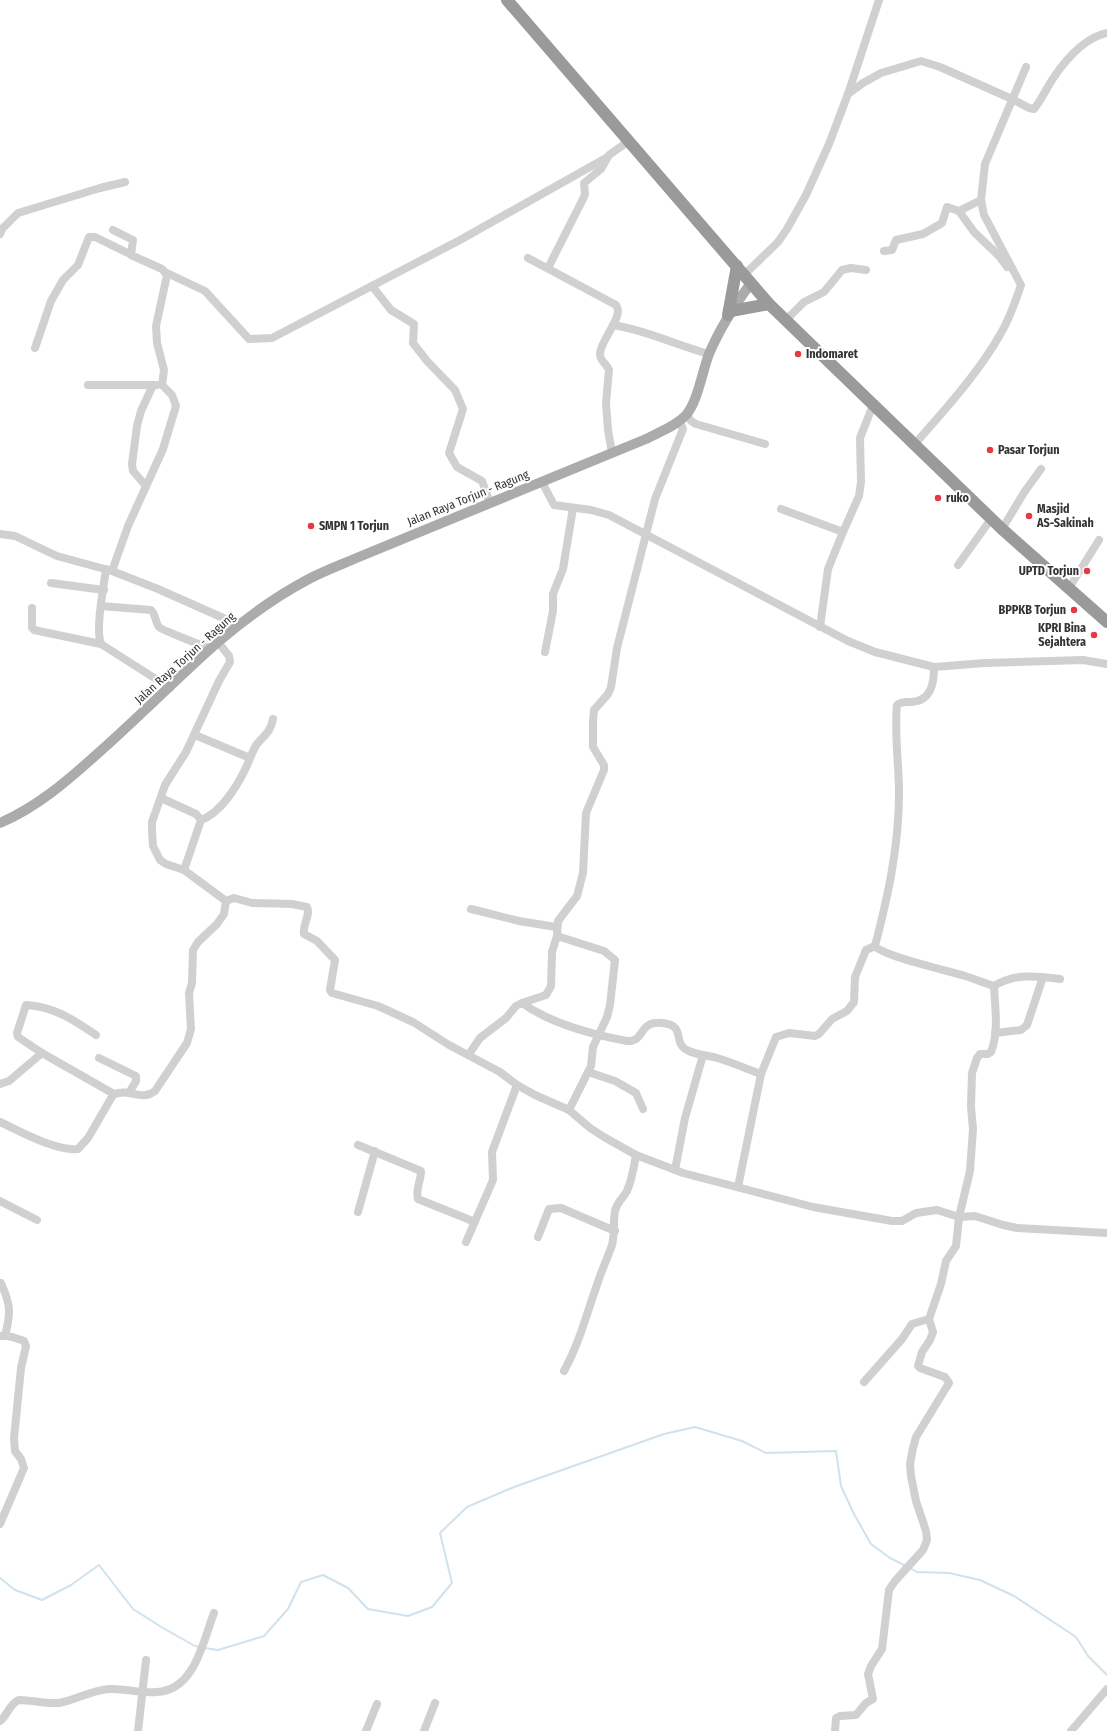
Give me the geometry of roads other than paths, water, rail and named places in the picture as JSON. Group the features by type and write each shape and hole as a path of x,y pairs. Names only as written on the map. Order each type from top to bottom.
{"highway":[{"path":"507,0 769,304 991,519 1107,622"},
{"path":"729,313 744,274"},
{"path":"729,313 769,304"}],"main road":[{"name":"Jalan Raya Torjun - Ragung","path":"0,823 23,812 54,792 116,738 214,646 274,600 307,580 354,559 646,439 676,423 686,414 696,392 709,354 729,313 744,274"}],"street":[{"path":"744,274 778,242 806,195 829,144 848,94 871,20 879,0"},
{"path":"848,94 863,83 881,73 921,61 940,67 1034,109 1054,77 1075,51 1089,39 1107,33"},
{"path":"915,444 951,402 990,350 1011,312 1021,285 984,215 981,200 985,164 1026,67"},
{"path":"35,348 51,301 62,280 78,265 89,237 95,237 205,291 249,339 272,338 460,240 606,158 629,141"},
{"path":"548,268 585,194 584,183 601,169 606,158"},
{"path":"0,234 2,229 18,213 125,182"},
{"path":"959,211 981,200"},
{"path":"884,251 892,250 896,240 923,234 942,223 947,207 959,211 974,232 998,256 1021,285"},
{"path":"113,230 133,240 130,254"},
{"path":"528,258 616,305 618,312 613,325 602,343 600,356 601,360 609,370 606,403 608,430 612,453"},
{"path":"786,320 804,302 824,292 842,270 851,268 866,270"},
{"path":"162,385 164,370 157,343 156,326 168,278 166,273"},
{"path":"372,286 391,310 414,324 413,343 427,361 455,390 463,409 449,453 457,468 482,481 490,503"},
{"path":"613,325 640,330 690,349 709,354"},
{"path":"88,385 162,385 172,395 176,406 163,449 109,570 101,606 99,638 101,644"},
{"path":"146,486 133,471 132,464 137,426 141,411 153,385"},
{"path":"820,627 828,569 859,496 861,482 860,438 873,405"},
{"path":"686,414 691,421 696,424 765,444"},
{"path":"469,1054 480,1038 506,1018 516,1006 542,997 552,986 552,952 557,936 556,927 558,921 577,896 583,873 586,812 604,770 604,765 593,747 592,721 594,710 608,694 611,687 617,648 646,534 656,500 683,429 682,426 676,423"},
{"path":"1002,529 1025,491 1041,469"},
{"path":"542,482 554,505 591,510 610,515 820,627 875,652 934,667 985,663 1083,660 1107,664"},
{"path":"545,652 553,612 553,594 563,569 573,508"},
{"path":"781,509 843,532"},
{"path":"958,565 991,519"},
{"path":"0,534 15,536 57,556 109,570 158,589 240,625"},
{"path":"1069,588 1099,540"},
{"path":"50,583 104,590"},
{"path":"101,606 151,610 159,628 163,631 214,646 229,656 230,662 212,695 195,735 165,785 152,822 153,846 160,860 166,864 184,870 226,901"},
{"path":"32,608 32,628 34,630 101,644 170,688"},
{"path":"875,946 890,888 897,834 899,793 897,705 901,702 920,701 929,694 932,686 934,667"},
{"path":"184,870 201,820 213,815 229,795 245,770 257,744 267,735 271,728 273,719"},
{"path":"195,735 250,758"},
{"path":"161,798 196,814 201,820"},
{"path":"226,901 234,898 252,903 292,904 307,907 309,913 304,923 304,934 317,941 335,958 330,990 332,993 378,1006 413,1022 449,1045 469,1054 500,1072 517,1085 535,1095 569,1110 590,1128 636,1155 675,1170 813,1207 899,1222 916,1212 937,1210 959,1217 975,1216 1003,1226 1017,1228 1107,1233"},
{"path":"0,1122 39,1140 58,1146 78,1149 88,1138 114,1094 122,1092 146,1096 155,1091 187,1043 191,1029 189,993 192,983 193,950 198,942 217,924 224,914 226,901"},
{"path":"471,909 519,921 556,927"},
{"path":"557,936 604,951 615,960 610,1005 607,1016 598,1034 588,1072 569,1110"},
{"path":"875,946 879,950 896,956 961,974 994,986 1014,977 1022,976 1060,979"},
{"path":"738,1187 761,1074 776,1037 789,1033 816,1036 832,1019 850,1008 854,1002 855,977 863,956 866,950 875,946"},
{"path":"995,1033 1021,1030 1027,1025 1043,977"},
{"path":"835,1731 836,1718 840,1716 856,1715 866,1703 873,1699 868,1674 871,1666 882,1649 889,1590 923,1550 927,1540 926,1531 916,1501 910,1464 916,1437 949,1383 945,1377 932,1373 918,1366 922,1352 930,1340 933,1332 929,1319 941,1284 946,1261 956,1246 959,1217 970,1171 973,1129 971,1107 972,1073 977,1058 980,1054 988,1054 991,1052 995,1033 996,1008 994,986"},
{"path":"522,1003 535,1012 598,1034 631,1042 635,1041 639,1037 644,1027 647,1025 652,1023 666,1024 672,1026 678,1031 679,1040 683,1047 687,1050 717,1058 761,1074"},
{"path":"96,1035 69,1017 46,1007 26,1005 17,1033 21,1039 114,1094"},
{"path":"0,1084 9,1081 42,1052"},
{"path":"675,1170 684,1118 703,1055"},
{"path":"99,1058 136,1076 136,1081 129,1093"},
{"path":"588,1072 615,1081 636,1093 643,1109"},
{"path":"466,1242 492,1180 492,1152 517,1085"},
{"path":"358,1144 421,1171 421,1178 416,1194 418,1199 475,1222"},
{"path":"358,1212 375,1151"},
{"path":"564,1371 574,1352 583,1329 612,1244 614,1212 620,1199 625,1195 628,1188 636,1155"},
{"path":"0,1201 37,1220"},
{"path":"538,1237 549,1209 554,1208 561,1208 614,1231"},
{"path":"0,1524 24,1468 21,1459 15,1451 14,1438 21,1368 26,1346 24,1341 3,1336 10,1314 10,1307 1,1283"},
{"path":"864,1382 902,1339 912,1324 929,1319"},
{"path":"0,1722 13,1703 19,1700 40,1703 58,1703 74,1700 108,1689 156,1693 169,1691 182,1682 195,1665 214,1613"},
{"path":"138,1731 146,1660"},
{"path":"1071,1731 1107,1689"},
{"path":"424,1731 435,1703"},
{"path":"366,1731 376,1704"}],"waterway":[{"path":"205,1648 218,1650 264,1636 288,1609 301,1582 323,1575 348,1588 368,1609 408,1616 432,1607 452,1583 440,1533 467,1507 514,1487 664,1434 695,1427 742,1441 766,1453 836,1451 841,1486 854,1514 871,1544 890,1558 906,1566"},
{"path":"0,1578 15,1590 42,1600 71,1585 99,1565 133,1609 195,1646 201,1647"},
{"path":"910,1568 917,1572 949,1573 980,1580 1014,1596 1076,1637 1088,1656 1107,1675"}],"place":[{"name":"Indomaret","path":"798,354"},
{"name":"Pasar Torjun","path":"990,450"},
{"name":"ruko","path":"938,498"},
{"name":"Masjid AS-Sakinah","path":"1029,516"},
{"name":"SMPN 1 Torjun","path":"311,526"},
{"name":"UPTD Torjun","path":"1087,571"},
{"name":"BPPKB Torjun","path":"1074,610"},
{"name":"KPRI Bina Sejahtera","path":"1094,635"}]}
